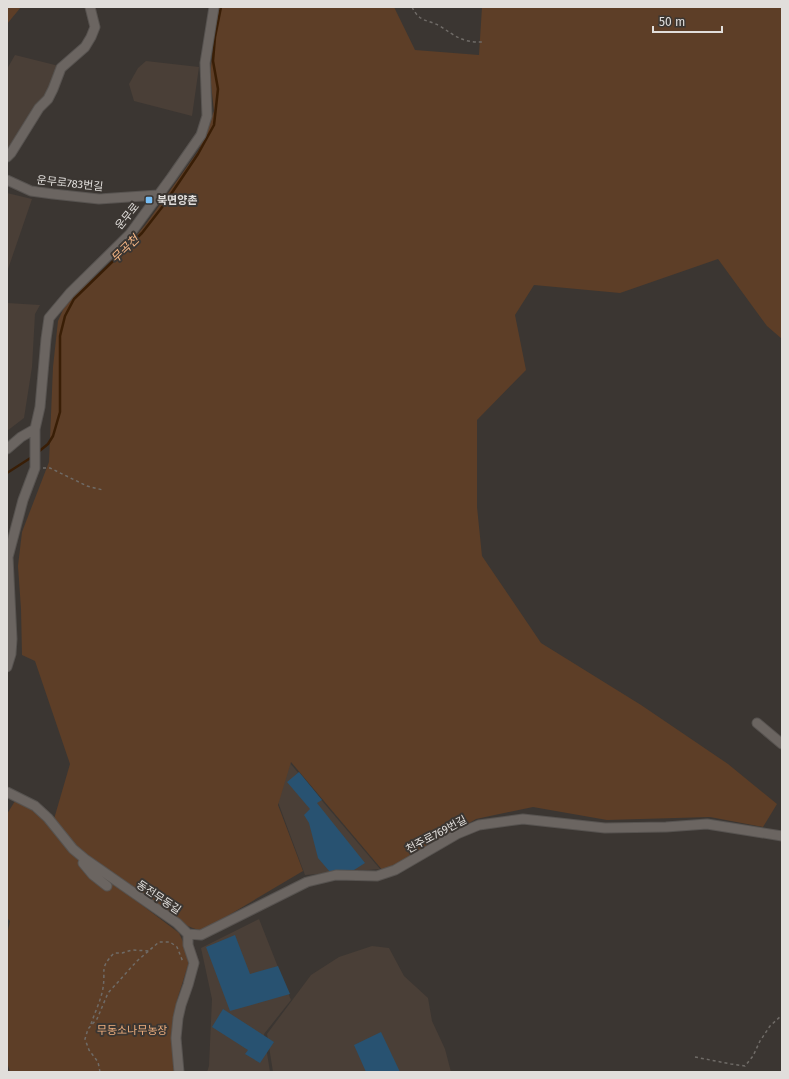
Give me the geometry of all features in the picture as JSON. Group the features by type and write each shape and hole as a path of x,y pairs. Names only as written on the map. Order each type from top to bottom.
{"street":[{"path":"7,157 11,154 39,108 48,99 60,68 85,47 91,37 95,27 90,7"},
{"name":"운무로","path":"7,666 11,654 12,639 8,557 23,500 35,468 34,429 40,407 49,318 70,292 130,234 202,135 207,116 205,63 214,7"},
{"name":"운무로783번길","path":"7,180 31,191 99,199 158,195"},
{"path":"7,449 21,437 34,429"},
{"path":"756,723 782,744"},
{"name":"동전무동길","path":"7,792 35,806 48,818 72,849 102,872 177,923 188,934"},
{"name":"천주로769번길","path":"188,934 201,935 208,932 307,882 336,875 378,876 395,870 457,834 479,825 523,819 605,828 666,827 706,824 782,836"},
{"path":"72,849 93,875 107,886"},
{"path":"178,1072 176,1038 178,1018 194,963 188,946 188,934"}],"path":[{"path":"412,7 423,20 438,25 455,36 471,42 483,42"},
{"path":"35,468 50,468 87,486 104,490"},
{"path":"90,1026 97,1019 108,993 137,961 159,942 170,942 177,947 191,976"},
{"path":"100,1072 98,1062 89,1050 85,1039 103,988 106,962 114,953 122,953 132,950 149,951"},
{"path":"695,1057 745,1066 753,1056 770,1026 782,1015"}],"shaded area":[{"path":"15,55 59,66 54,86 7,152 7,69"},
{"path":"146,61 199,67 192,116 134,101 129,84 138,68"},
{"path":"7,193 32,199 7,272"},
{"path":"7,303 40,305 35,314 32,367 24,418 7,431"},
{"path":"289,762 380,869 305,875 278,802"},
{"path":"259,919 291,1000 264,1034 270,1072 207,1072 209,1066 212,999 201,948"},
{"path":"372,946 389,948 404,976 428,998 432,1021 445,1049 451,1072 273,1072 267,1034 311,975 339,957"}],"green space":[{"path":"7,7 21,7 7,24"},
{"path":"218,7 394,7 415,50 479,55 482,7 782,7 782,339 767,326 718,259 620,293 534,285 515,315 526,370 477,420 477,507 482,556 541,643 641,705 728,764 777,804 763,827 710,817 607,820 533,807 476,819 384,872 291,762 278,805 303,871 202,931 194,929 183,923 158,904 95,862 75,846 54,819 70,764 35,661 22,655 18,566 22,532 49,462 53,367 58,321 67,301 120,255 146,224 199,150 214,111 210,75"},
{"name":"무동소나무농장","path":"15,801 34,810 49,824 59,840 78,857 179,933 190,959 177,1000 173,1032 176,1072 10,1072 7,1062 7,935 10,921 7,918 7,814"}],"building":[{"path":"299,772 322,800 317,803 365,863 354,870 330,872 318,858 309,823 304,815 310,809 287,782"},
{"path":"235,935 250,974 278,966 290,994 230,1011 206,947"},
{"path":"223,1009 274,1042 260,1063 245,1054 248,1050 212,1027"},
{"path":"381,1032 400,1072 366,1072 354,1045"}],"waterway":[{"name":"무곡천","path":"37,453 48,444 53,436 60,412 60,336 65,316 74,299 142,233 163,206 198,154 214,125 218,89 213,61 215,37 221,7"},
{"name":"무곡천","path":"7,473 32,457"}],"place":[{"name":"북면양촌","path":"149,200"}]}
